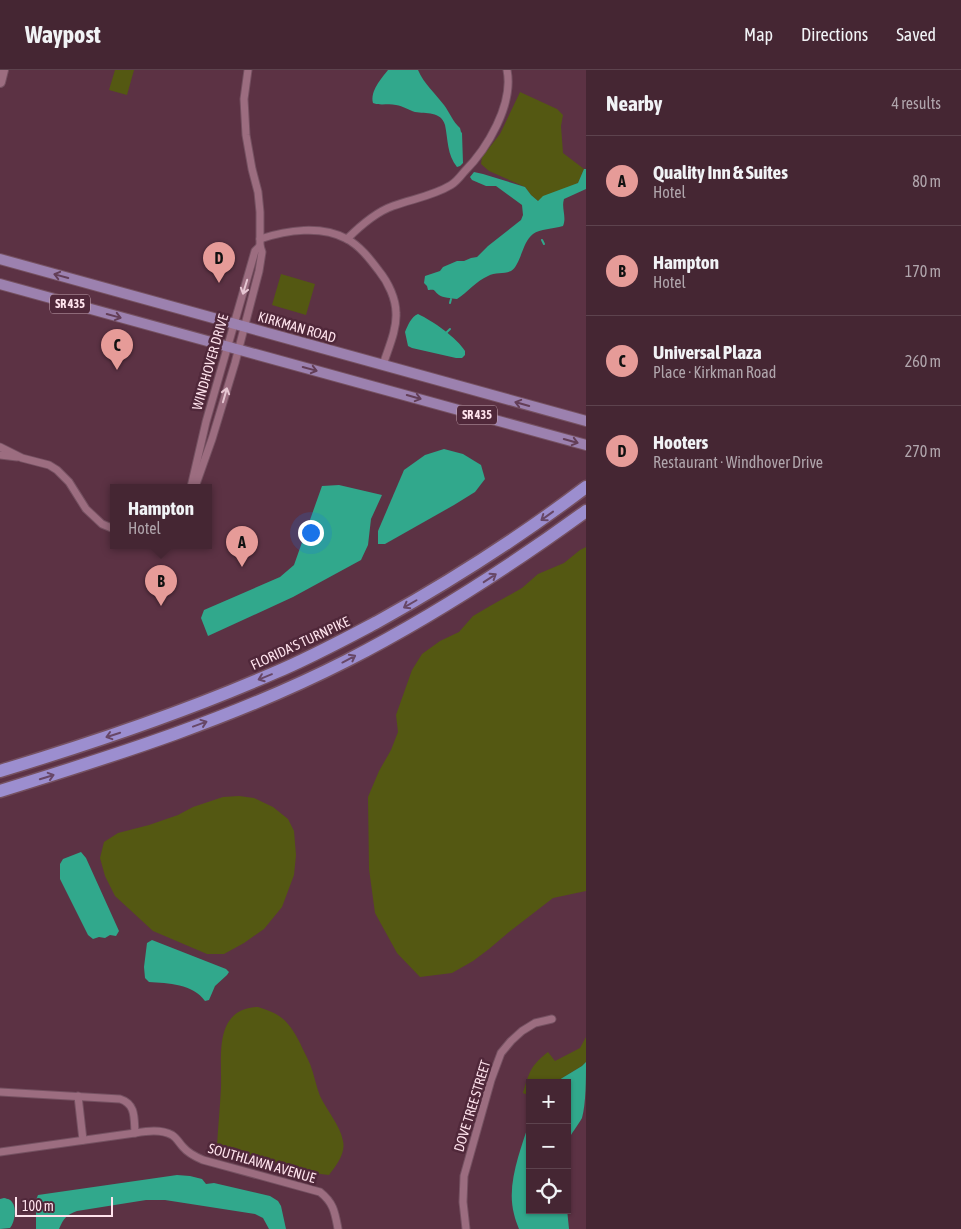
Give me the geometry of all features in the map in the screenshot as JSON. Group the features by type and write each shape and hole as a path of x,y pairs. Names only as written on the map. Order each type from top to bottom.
{"highway":[{"name":"FLORIDA'S TURNPIKE","path":"0,771 126,731 200,704 275,673 337,644 464,571 524,532 586,488"},
{"path":"0,792 208,722 283,691 346,661 475,588 586,512"}],"main road":[{"path":"0,82 4,70"},
{"name":"KIRKMAN ROAD","path":"0,259 586,422"},
{"name":"SR 435","path":"0,284 586,445"}],"street":[{"name":"WINDHOVER DRIVE","path":"192,484 227,347 239,325 261,261 258,192 246,135 244,99 248,70"},
{"path":"347,239 376,215 391,206 421,198 453,184 472,164 493,132 507,98 508,76 506,70"},
{"path":"260,242 271,235 289,232 308,230 330,232 347,239 368,256 382,275 393,296 396,312 383,365"},
{"name":"WINDHOVER DRIVE","path":"196,484 238,350 239,325"},
{"path":"203,436 212,438"},
{"path":"0,447 22,458"},
{"path":"0,455 22,458 57,470 69,482 86,510 102,524 110,527"},
{"name":"DOVE TREE STREET","path":"466,1229 463,1202 464,1176 491,1080 501,1053 522,1031 536,1023 552,1019"},
{"path":"0,1092 78,1096 127,1101 133,1110 135,1132"},
{"path":"78,1096 83,1140"},
{"name":"SOUTHLAWN AVENUE","path":"0,1152 135,1132 158,1131 167,1133 173,1135 188,1152 203,1160 320,1192 332,1204 338,1229"}],"shaded area":[{"path":"115,70 134,70 127,95 109,90"},
{"path":"388,70 418,70 426,84 460,128 462,133 463,163 460,166 457,167 451,157 445,125 440,117 390,104 373,103 373,94 379,81"},
{"path":"520,92 557,109 563,115 561,126 563,153 584,169 578,183 538,201 525,187 489,171 481,164 482,157 500,134"},
{"path":"584,169 586,169 586,189 564,199 563,226 533,234 526,242 517,264 511,271 484,278 457,299 443,297 433,290 428,290 424,283 425,276 440,271 443,267 457,261 477,257 521,220 523,215 522,205 496,186 486,186 472,180 470,177 474,172 525,187 538,201 543,196 578,183"},
{"path":"281,274 315,284 306,315 272,305"},
{"path":"418,314 451,335 465,351 465,355 462,358 456,358 408,346 405,332 412,319"},
{"path":"444,449 463,454 481,465 485,479 475,492 454,505 385,544 378,544 378,531 404,470 425,455"},
{"path":"339,485 382,495 371,519 368,545 361,560 293,597 208,636 201,618 204,610 280,577 294,565 322,486"},
{"path":"586,547 586,891 553,898 473,961 452,973 420,977 397,953 375,913 369,869 368,797 398,732 396,715 412,670 422,654 440,641 459,632 473,616 522,588 538,574 564,563"},
{"path":"239,796 254,798 273,807 288,819 294,831 296,855 294,875 282,907 264,929 224,954 207,954 153,931 115,896 105,876 100,858 104,842 118,833 149,825 223,797"},
{"path":"81,852 86,858 119,931 116,936 110,935 105,938 93,939 88,935 60,879 60,864 63,859"},
{"path":"152,940 226,969 229,972 215,986 209,1000 205,1001 200,995 187,988 172,984 149,982 145,978 144,967 147,943"},
{"path":"258,1007 279,1016 292,1030 310,1064 320,1096 339,1129 344,1146 340,1159 329,1175 312,1173 281,1164 261,1162 229,1152 217,1146 223,1036 233,1016 244,1010"},
{"path":"586,1037 586,1062 561,1079 527,1079 537,1062 548,1052 555,1061 580,1048"},
{"path":"586,1062 583,1112 582,1118 571,1134 571,1079 561,1079"},
{"path":"526,1083 526,1094 523,1093"},
{"path":"526,1133 526,1214 568,1214 569,1229 519,1229 514,1214 512,1191 519,1155"},
{"path":"177,1175 202,1179 206,1184 214,1183 270,1196 278,1201 281,1206 286,1229 269,1229 263,1218 255,1214 165,1200 146,1200 77,1211 66,1217 59,1229 36,1229 36,1200 38,1195"},
{"path":"0,1199 10,1200 14,1205 15,1215 10,1228 0,1229"}],"waterway":[{"path":"542,240 544,244"},
{"path":"450,303 451,299"},
{"path":"446,333 450,329"}],"place":[{"name":"Hooters","path":"219,283"},
{"name":"Universal Plaza","path":"117,370"},
{"name":"Quality Inn & Suites","path":"242,567"},
{"name":"Hampton","path":"161,606"}]}
